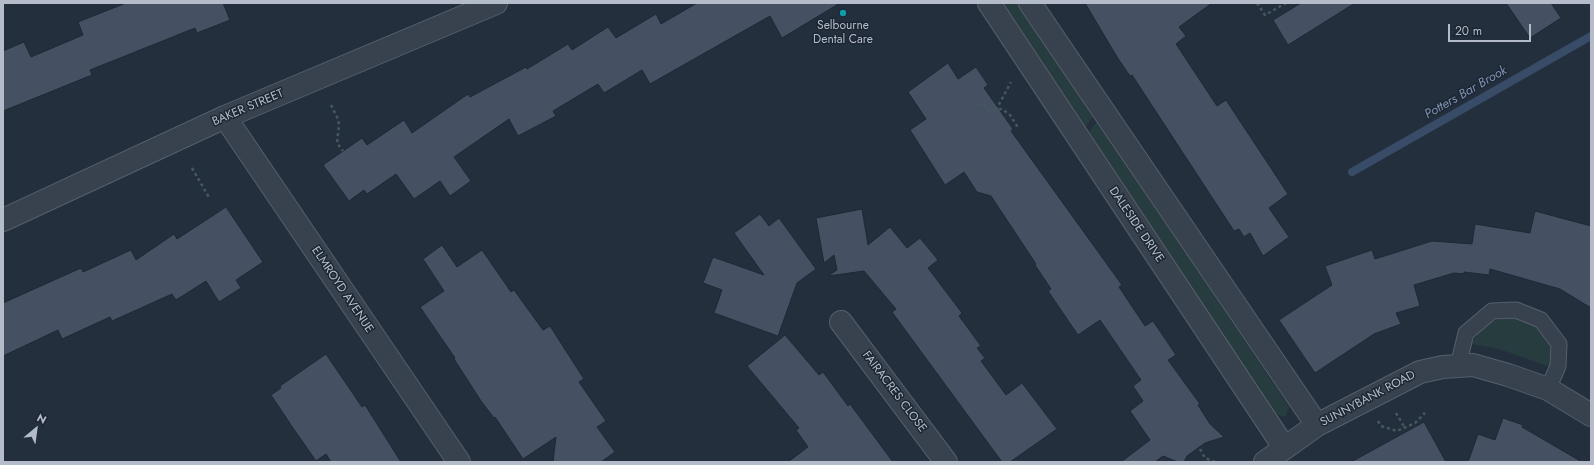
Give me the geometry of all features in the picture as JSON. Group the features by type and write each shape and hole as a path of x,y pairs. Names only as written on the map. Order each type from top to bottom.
{"street":[{"name":"BAKER STREET","path":"3,220 225,117 496,3"},
{"name":"DALESIDE DRIVE","path":"989,3 1284,447"},
{"path":"1030,3 1317,426"},
{"name":"ELMROYD AVENUE","path":"225,117 459,462"},
{"name":"FAIRACRES CLOSE","path":"841,322 946,462"},
{"name":"SUNNYBANK ROAD","path":"1265,462 1284,447 1317,426 1420,372 1443,367 1473,365 1508,374 1548,389 1591,415"}],"lane":[{"path":"1458,366 1466,333 1492,311 1516,310 1541,320 1559,344 1558,366 1548,389"}],"path":[{"path":"1257,3 1265,15 1286,3"},
{"path":"996,110 1014,77"},
{"path":"978,105 982,103 990,110 1002,110 1006,112 1019,129"},
{"path":"331,105 338,119 339,125 337,143 342,151"},
{"path":"192,168 210,199"},
{"path":"1393,407 1405,428"},
{"path":"1375,417 1381,426 1389,430 1397,431 1415,423 1425,413"},
{"path":"1200,449 1205,458 1215,462"}],"green space":[{"path":"1002,3 1018,3 1093,116 1086,127"},
{"path":"1097,121 1289,407 1286,416 1276,414 1089,132"},
{"path":"1503,317 1529,318 1549,332 1552,352 1550,367 1499,349 1471,344 1483,326"}],"building":[{"path":"126,3 223,3 230,20 197,33 195,28 90,70 92,75 3,111 3,51 24,42 31,57 83,35 78,22"},
{"path":"697,3 840,3 782,38 770,16 650,84 642,70 604,93 598,84 553,111 556,116 518,136 509,119 454,157 471,181 450,196 440,181 414,199 396,174 367,194 364,190 349,201 323,165 362,138 367,145 404,120 412,133 468,94 470,97 526,67 527,69 568,44 572,50 608,27 616,38 656,14 661,24"},
{"path":"1085,3 1212,3 1179,27 1186,36 1176,44 1217,106 1226,100 1288,194 1269,208 1289,237 1263,256 1250,233 1244,237 1239,229 1234,231 1132,75 1130,76 1117,57"},
{"path":"1301,3 1355,3 1288,45 1273,20"},
{"path":"1506,3 1551,3 1561,18 1530,38"},
{"path":"948,63 958,79 976,67 988,85 984,88 1013,129 1011,131 1122,285 1119,287 1145,326 1153,321 1176,355 1168,360 1200,404 1198,405 1210,424 1224,437 1205,443 1187,456 1184,462 1178,462 1163,456 1155,462 1121,462 1150,440 1130,411 1143,401 1133,386 1141,380 1100,320 1078,335 1048,291 1051,289 1035,265 1036,264 991,196 977,192 964,172 945,185 910,130 926,119 908,92"},
{"path":"226,207 263,262 236,280 241,288 219,302 206,281 176,300 172,294 112,321 110,317 62,339 58,330 3,356 3,303 81,268 83,272 131,250 136,260 174,234 177,239"},
{"path":"862,209 868,245 890,227 907,248 920,238 938,260 928,268 962,313 959,316 981,346 977,348 985,358 981,361 1006,395 1022,383 1057,429 1010,462 1002,462 892,312 896,309 864,271 828,276 837,270 834,255 824,263 816,218"},
{"path":"1535,211 1591,226 1591,308 1560,289 1490,269 1489,275 1464,272 1464,274 1454,273 1414,285 1420,306 1396,313 1401,324 1374,334 1315,373 1279,320 1332,285 1325,266 1372,250 1375,259 1432,241 1472,244 1475,224 1530,233"},
{"path":"760,214 769,226 779,218 816,269 797,283 778,336 714,313 722,290 703,283 713,257 764,275 734,233"},
{"path":"442,245 457,267 482,250 511,292 514,290 543,330 550,326 584,379 579,382 606,421 597,427 615,452 601,462 553,462 556,437 523,459 495,417 494,418 481,401 454,359 455,358 420,307 444,291 423,259"},
{"path":"785,335 819,375 823,372 848,406 850,404 893,462 788,462 808,447 796,430 799,428 747,366"},
{"path":"326,354 362,407 365,405 401,462 331,462 326,454 316,461 293,428 271,395 281,388 280,386"},
{"path":"1503,418 1523,425 1522,427 1582,462 1468,462 1478,434 1495,440"},
{"path":"1424,422 1446,462 1351,462"}],"waterway":[{"name":"Potters Bar Brook","path":"1352,172 1591,36"}],"place":[{"name":"Selbourne Dental Care","path":"843,13"}]}
